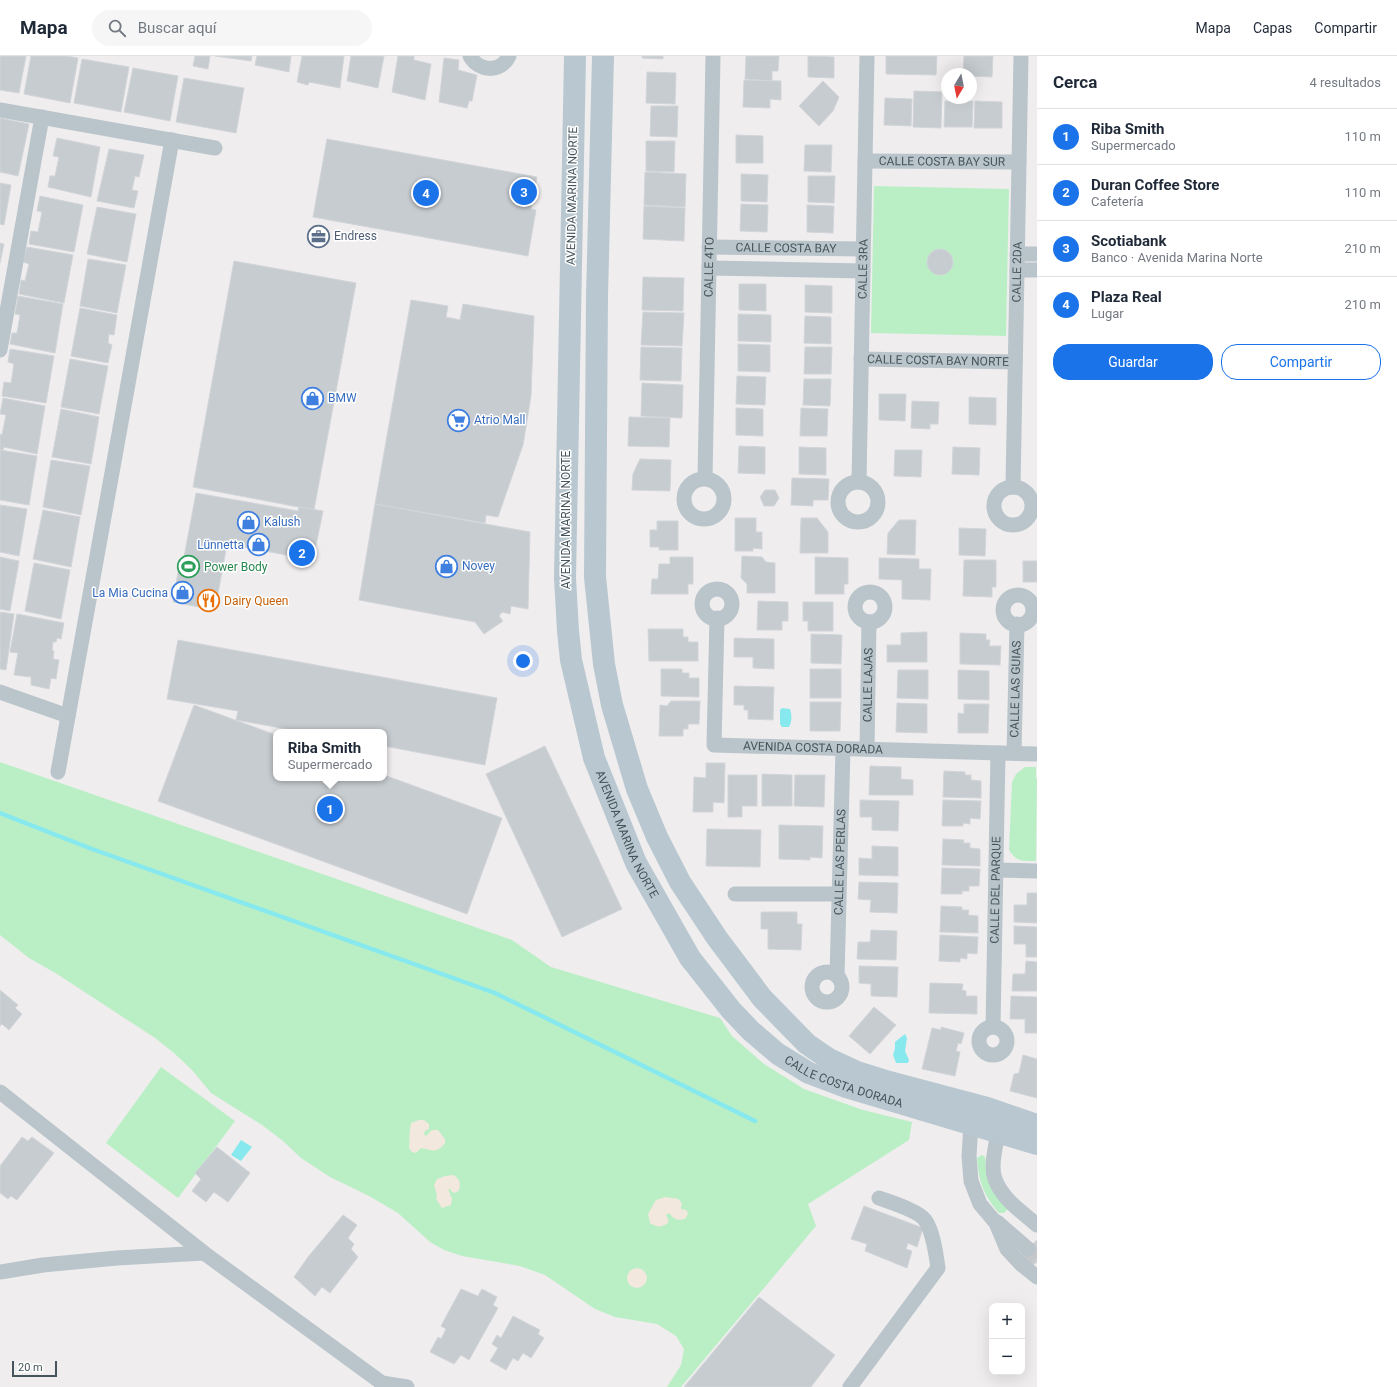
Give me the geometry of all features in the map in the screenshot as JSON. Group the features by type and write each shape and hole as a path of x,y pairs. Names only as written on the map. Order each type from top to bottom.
{"main road":[{"name":"AVENIDA MARINA NORTE","path":"574,56 565,578 571,660 594,758 636,863 690,958"},
{"path":"603,56 597,297 595,577 604,664 612,705 636,789 657,837 680,882 717,938 690,958"},
{"name":"CALLE COSTA DORADA","path":"717,938 762,998 807,1044 829,1059 863,1074 988,1108 1037,1125"},
{"name":"CALLE COSTA DORADA","path":"690,958 731,1010 752,1031 778,1054 809,1073 846,1087 1037,1144"}],"street":[{"path":"470,56 478,66 487,69 498,68 506,62 509,56"},
{"name":"CALLE 4TO","path":"705,478 713,56"},
{"name":"CALLE 3RA","path":"859,482 867,56"},
{"name":"CALLE 2DA","path":"1013,487 1021,56"},
{"path":"0,110 215,148"},
{"path":"0,350 3,311 42,117"},
{"path":"58,772 172,140"},
{"name":"CALLE COSTA BAY SUR","path":"865,161 1019,162"},
{"name":"CALLE COSTA BAY","path":"709,247 863,249"},
{"path":"1017,254 1037,254"},
{"path":"709,268 862,271"},
{"path":"1017,270 1037,270"},
{"name":"CALLE COSTA BAY NORTE","path":"861,359 1015,362"},
{"name":"AVENIDA COSTA DORADA","path":"717,618 714,745 1037,754"},
{"name":"CALLE LAJAS","path":"867,749 869,622"},
{"name":"CALLE LAS GUIAS","path":"1014,753 1017,624"},
{"path":"0,692 68,716"},
{"name":"CALLE LAS PERLAS","path":"837,976 843,748"},
{"name":"CALLE DEL PARQUE","path":"993,1027 998,753"},
{"path":"996,870 1037,871"},
{"path":"735,894 838,894"},
{"path":"0,1092 204,1253 382,1384 407,1387"},
{"path":"971,1125 969,1156 971,1181 980,1204 993,1219 1028,1249"},
{"path":"998,1132 993,1159 994,1178 1006,1198 1037,1225"},
{"path":"850,1387 938,1268 933,1239 924,1219 906,1208 879,1198"},
{"path":"993,1219 1007,1249 1022,1265 1037,1277"},
{"path":"0,1272 43,1265 117,1258 204,1253"}],"green space":[{"path":"874,186 1009,189 1006,336 871,333"},
{"path":"0,762 512,940 551,967 720,1018 732,1036 764,1064 804,1089 863,1110 912,1122 909,1140 808,1204 816,1226 681,1387 667,1387 681,1365 684,1349 676,1336 657,1324 615,1317 595,1309 545,1275 520,1266 462,1256 444,1250 430,1242 398,1213 369,1196 330,1177 301,1158 283,1141 262,1125 211,1093 192,1070 155,1038 57,974 29,958 0,935"},
{"path":"1025,767 1036,767 1036,861 1024,861 1017,859 1009,850 1012,782 1016,774"},
{"path":"161,1067 235,1121 178,1198 106,1143"},
{"path":"982,1155 985,1157 987,1178 1008,1209 1004,1213 999,1213 989,1200 983,1187 979,1174 977,1158"}],"sand":[{"path":"424,1120 429,1124 429,1129 425,1131 424,1134 426,1136 432,1130 438,1130 445,1139 445,1143 439,1149 431,1150 421,1148 416,1153 412,1152 409,1148 411,1123"},
{"path":"453,1175 459,1181 459,1190 456,1193 448,1189 452,1199 451,1205 442,1208 436,1199 437,1195 434,1185 437,1179"},
{"path":"665,1197 675,1198 681,1201 681,1209 686,1210 688,1213 686,1218 678,1220 669,1213 666,1215 668,1223 663,1226 657,1226 650,1223 648,1214 656,1200"},
{"path":"637,1268 644,1271 647,1278 644,1285 637,1288 630,1285 627,1278 630,1271"}],"water":[{"path":"782,708 790,709 791,723 789,727 782,727 780,724 780,710"},
{"path":"905,1034 907,1038 905,1051 909,1060 908,1063 896,1063 893,1055 895,1042"},
{"path":"241,1140 252,1147 241,1161 231,1155"}],"building":[{"path":"0,56 26,56 19,93 0,90"},
{"path":"31,56 66,56 78,58 70,103 24,94"},
{"path":"195,56 210,56 208,69 193,66"},
{"path":"215,56 252,56 251,61"},
{"path":"257,56 291,56 289,72 255,65"},
{"path":"302,56 344,56 340,88 309,82 308,85 297,82"},
{"path":"351,56 384,56 378,88 347,81"},
{"path":"398,56 414,56 414,60 431,64 425,100 392,92"},
{"path":"642,56 663,56 663,59 642,58"},
{"path":"746,56 779,56 778,71 772,71 772,81 745,79"},
{"path":"808,56 834,57 834,78 808,77"},
{"path":"886,56 937,56 936,75 886,74"},
{"path":"964,56 993,56 992,77 977,76 977,68 963,68"},
{"path":"444,58 459,60 458,70 477,75 472,101 469,101 467,108 439,102"},
{"path":"82,59 129,67 121,112 74,103"},
{"path":"133,68 178,76 170,121 124,112"},
{"path":"647,72 676,73 675,104 646,103"},
{"path":"184,78 244,88 236,133 176,122"},
{"path":"744,80 781,81 781,100 770,99 770,108 743,107"},
{"path":"823,81 839,97 833,111 819,126 799,106"},
{"path":"914,91 941,92 941,128 913,127"},
{"path":"885,98 912,99 911,126 884,125"},
{"path":"977,101 1002,102 1002,128 974,128 975,104 977,104"},
{"path":"945,104 973,104 972,127 944,127"},
{"path":"651,106 678,106 677,137 650,136"},
{"path":"0,118 29,124 18,176 0,172"},
{"path":"736,135 763,136 763,163 736,163"},
{"path":"57,138 100,147 91,197 48,187 50,176 55,176 59,157 53,156"},
{"path":"327,139 537,177 531,209 536,210 528,256 313,217"},
{"path":"646,141 675,141 674,172 646,171"},
{"path":"805,145 832,145 831,172 804,171"},
{"path":"109,149 144,155 139,177 135,176 132,190 138,191 134,208 97,201"},
{"path":"645,172 686,174 685,207 644,205"},
{"path":"741,174 768,175 767,202 741,201"},
{"path":"808,176 835,176 834,203 808,202"},
{"path":"0,183 11,185 4,225 0,224"},
{"path":"40,196 83,205 74,252 29,244 31,231 38,232 42,212 37,211"},
{"path":"741,204 768,205 767,232 740,231"},
{"path":"807,205 834,206 833,233 807,232"},
{"path":"644,206 685,208 684,241 643,239"},
{"path":"97,207 136,214 127,262 87,254"},
{"path":"0,243 4,244 0,263"},
{"path":"27,247 73,255 64,303 19,294 21,280 25,281 29,264 23,262"},
{"path":"940,249 949,253 953,262 949,271 940,275 931,271 927,262 931,253"},
{"path":"88,259 126,265 117,313 80,306"},
{"path":"234,261 356,283 314,510 193,487"},
{"path":"643,277 684,278 683,311 642,310"},
{"path":"739,284 766,284 766,311 739,310"},
{"path":"805,285 832,286 832,313 805,312"},
{"path":"18,296 63,304 55,353 10,344 12,333 17,333 20,315 15,314"},
{"name":"Atrio Mall","path":"411,300 448,306 446,317 460,320 463,304 534,316 531,396 523,445 498,517 486,515 485,523 375,504"},
{"path":"80,308 117,315 114,335 109,334 108,343 112,345 108,363 71,356"},
{"path":"643,312 684,313 682,346 641,345"},
{"path":"738,314 771,315 771,342 738,341"},
{"path":"805,316 831,317 831,344 804,343"},
{"path":"738,344 770,345 770,372 738,371"},
{"path":"641,347 682,348 681,381 640,380"},
{"path":"805,347 832,347 831,374 804,374"},
{"path":"10,349 54,356 46,403 2,396 4,382 11,383 14,364 8,362"},
{"path":"70,359 108,366 99,414 61,407"},
{"path":"737,376 766,377 765,405 736,404"},
{"path":"804,379 831,379 830,406 803,405"},
{"path":"642,383 683,385 682,418 641,416"},
{"path":"879,394 906,394 905,421 879,420"},
{"path":"969,397 996,398 996,425 969,424"},
{"path":"3,398 45,406 37,454 4,447 3,450 0,450 0,434 2,435 6,415 0,414"},
{"path":"912,401 939,402 938,424 930,424 930,429 911,428"},
{"path":"736,408 763,409 763,436 736,435"},
{"path":"801,408 828,409 827,436 800,436"},
{"path":"61,409 99,417 91,464 52,457"},
{"path":"629,417 670,418 669,447 628,446"},
{"path":"739,446 765,447 765,474 738,473"},
{"path":"799,447 826,448 826,475 799,474"},
{"path":"953,447 980,448 979,475 952,474"},
{"path":"0,450 37,456 29,505 0,500"},
{"path":"895,450 922,450 921,477 894,476"},
{"path":"640,459 671,460 670,491 632,490 633,474"},
{"path":"51,460 90,466 81,515 43,507"},
{"path":"792,478 829,479 828,500 813,500 813,506 791,505"},
{"path":"765,490 775,490 779,498 774,506 764,506 760,497"},
{"path":"196,493 298,511 299,507 323,511 313,560 227,544 215,610 173,602 178,572 181,573"},
{"name":"Novey","path":"375,504 530,532 528,609 511,606 510,614 502,612 499,616 503,621 484,634 475,622 359,600"},
{"path":"0,505 27,509 19,556 0,552"},
{"path":"43,510 80,517 71,567 33,559"},
{"path":"735,518 756,518 756,532 762,532 762,549 753,548 753,551 735,551"},
{"path":"801,518 817,518 828,532 828,553 800,553"},
{"path":"899,520 916,520 915,555 887,554 888,533"},
{"path":"657,521 678,521 678,550 659,550 659,547 650,547 650,530 657,530"},
{"path":"959,528 986,529 985,556 959,555"},
{"path":"742,556 762,557 766,562 775,563 775,593 747,593 747,584 741,578"},
{"path":"0,557 19,561 10,611 0,609"},
{"path":"670,557 693,557 693,584 688,584 688,594 651,594 652,579 658,579 659,564 670,564"},
{"path":"815,557 848,558 848,584 844,584 844,594 815,594"},
{"path":"879,558 919,559 919,569 931,569 930,600 902,599 902,580 879,579"},
{"path":"964,560 996,560 996,587 992,587 992,597 963,596"},
{"path":"1023,561 1037,561 1037,582 1023,582"},
{"path":"34,563 70,570 61,619 25,611"},
{"path":"758,601 788,602 788,621 782,621 782,630 757,630"},
{"path":"803,602 833,602 833,631 808,631 808,621 803,621"},
{"path":"0,612 14,614 6,670 0,669"},
{"path":"17,614 64,623 61,639 57,638 56,642 53,642 53,659 59,660 56,679 51,678 49,689 31,685 31,677 14,675 18,653 10,652"},
{"path":"648,629 683,629 683,637 688,637 688,642 698,642 698,661 649,661"},
{"path":"927,632 927,662 887,662 887,645 901,645 901,633"},
{"path":"960,633 986,634 986,640 990,640 989,646 1001,646 1000,665 960,664"},
{"path":"811,634 842,635 841,664 811,663"},
{"path":"734,638 774,639 774,669 753,668 753,657 734,657"},
{"path":"178,640 497,698 485,765 387,747 387,729 287,729 236,720 238,711 167,699"},
{"path":"661,669 682,669 682,673 689,673 689,678 699,678 699,697 661,696"},
{"path":"810,669 841,669 841,698 810,698"},
{"path":"898,670 928,670 928,699 897,698"},
{"path":"958,670 989,671 989,700 958,699"},
{"path":"734,686 774,687 773,720 748,719 748,710 744,710 744,705 734,705"},
{"path":"671,701 700,701 699,724 688,724 688,729 683,729 683,736 659,736 660,705 667,706"},
{"path":"810,702 841,702 840,731 810,731"},
{"path":"897,703 927,704 927,733 896,732"},
{"path":"964,704 989,704 988,733 958,733 958,713 964,714"},
{"path":"194,705 273,734 273,781 387,781 387,776 502,818 467,914 158,801"},
{"path":"545,746 622,909 562,937 486,774"},
{"path":"706,763 725,763 724,803 713,802 713,812 693,812 694,777 706,778"},
{"path":"870,766 901,767 901,779 913,780 913,795 869,795"},
{"path":"944,771 965,772 965,775 971,775 971,780 981,781 981,798 943,797"},
{"path":"762,774 792,775 792,806 762,806"},
{"path":"728,775 757,775 757,806 742,806 742,817 728,817"},
{"path":"795,775 825,775 824,807 794,806"},
{"path":"860,800 899,801 898,831 872,830 872,817 860,817"},
{"path":"943,800 981,801 980,819 970,818 970,824 963,823 963,826 942,826"},
{"path":"779,825 823,826 822,858 810,857 810,860 779,859"},
{"path":"707,829 761,830 760,867 706,866"},
{"path":"943,839 964,840 963,843 970,843 970,848 980,849 980,866 942,865"},
{"path":"872,846 898,847 898,876 859,875 859,858 872,859"},
{"path":"942,868 980,869 979,886 969,886 969,891 962,891 962,894 941,894"},
{"path":"859,882 898,883 897,913 870,912 871,900 858,899"},
{"path":"1027,893 1037,893 1037,923 1014,922 1014,905 1027,905"},
{"path":"941,906 962,907 962,910 969,910 968,915 978,916 978,933 940,932"},
{"path":"761,912 797,912 797,924 802,924 801,950 768,949 768,929 761,929"},
{"path":"1014,926 1037,927 1037,957 1026,957 1026,944 1014,944"},
{"path":"871,930 897,931 896,960 857,959 858,942 870,942"},
{"path":"940,935 978,937 977,954 967,953 967,959 960,958 960,962 939,961"},
{"path":"1026,961 1037,962 1037,991 1012,991 1013,974 1025,974"},
{"path":"859,966 898,967 897,997 871,996 871,984 859,983"},
{"path":"930,983 963,984 962,990 966,991 966,996 977,996 977,1014 929,1013"},
{"path":"0,990 18,1005 15,1008 22,1014 9,1030 2,1024 0,1026"},
{"path":"1011,996 1037,997 1037,1033 1025,1033 1025,1019 1010,1019"},
{"path":"874,1007 896,1025 870,1054 849,1036"},
{"path":"941,1027 964,1033 961,1044 958,1043 956,1051 960,1052 955,1076 922,1069 932,1028 941,1030"},
{"path":"1023,1055 1037,1059 1037,1098 1010,1091 1014,1074 1019,1073"},
{"path":"22,1137 28,1141 32,1137 54,1153 17,1200 11,1196 8,1199 0,1193 0,1166"},
{"path":"217,1147 250,1173 228,1202 214,1192 206,1202 192,1191 201,1179 195,1173"},
{"path":"864,1206 923,1228 917,1247 908,1243 906,1249 912,1251 907,1268 865,1251 867,1244 851,1239"},
{"path":"343,1215 357,1225 348,1238 354,1244 351,1249 358,1257 330,1293 322,1287 315,1296 294,1277 308,1257"},
{"path":"1037,1240 1037,1262 1032,1266 1021,1255"},
{"path":"461,1289 478,1296 482,1289 497,1297 493,1305 498,1308 469,1360 461,1355 454,1364 430,1352 438,1337 441,1339 446,1329 441,1326"},
{"path":"759,1297 835,1355 811,1387 684,1387"},
{"path":"513,1316 540,1330 538,1334 544,1338 531,1358 523,1353 518,1361 513,1358 506,1370 490,1361 498,1348 492,1344 497,1335 501,1338"}],"waterway":[{"path":"0,813 92,849 495,993 755,1121"}],"tunnel":[{"path":"1028,1249 1037,1258"}],"place":[{"name":"Scotiabank","path":"524,192"},
{"name":"Plaza Real","path":"426,193"},
{"name":"Endress","path":"318,236"},
{"name":"BMW","path":"313,398"},
{"name":"Atrio Mall","path":"458,420"},
{"name":"Kalush","path":"249,522"},
{"name":"Lünnetta","path":"259,545"},
{"name":"Duran Coffee Store","path":"302,553"},
{"name":"Novey","path":"447,566"},
{"name":"Power Body","path":"188,567"},
{"name":"La Mia Cucina","path":"183,593"},
{"name":"Dairy Queen","path":"208,601"},
{"name":"Riba Smith","path":"330,809"}]}
